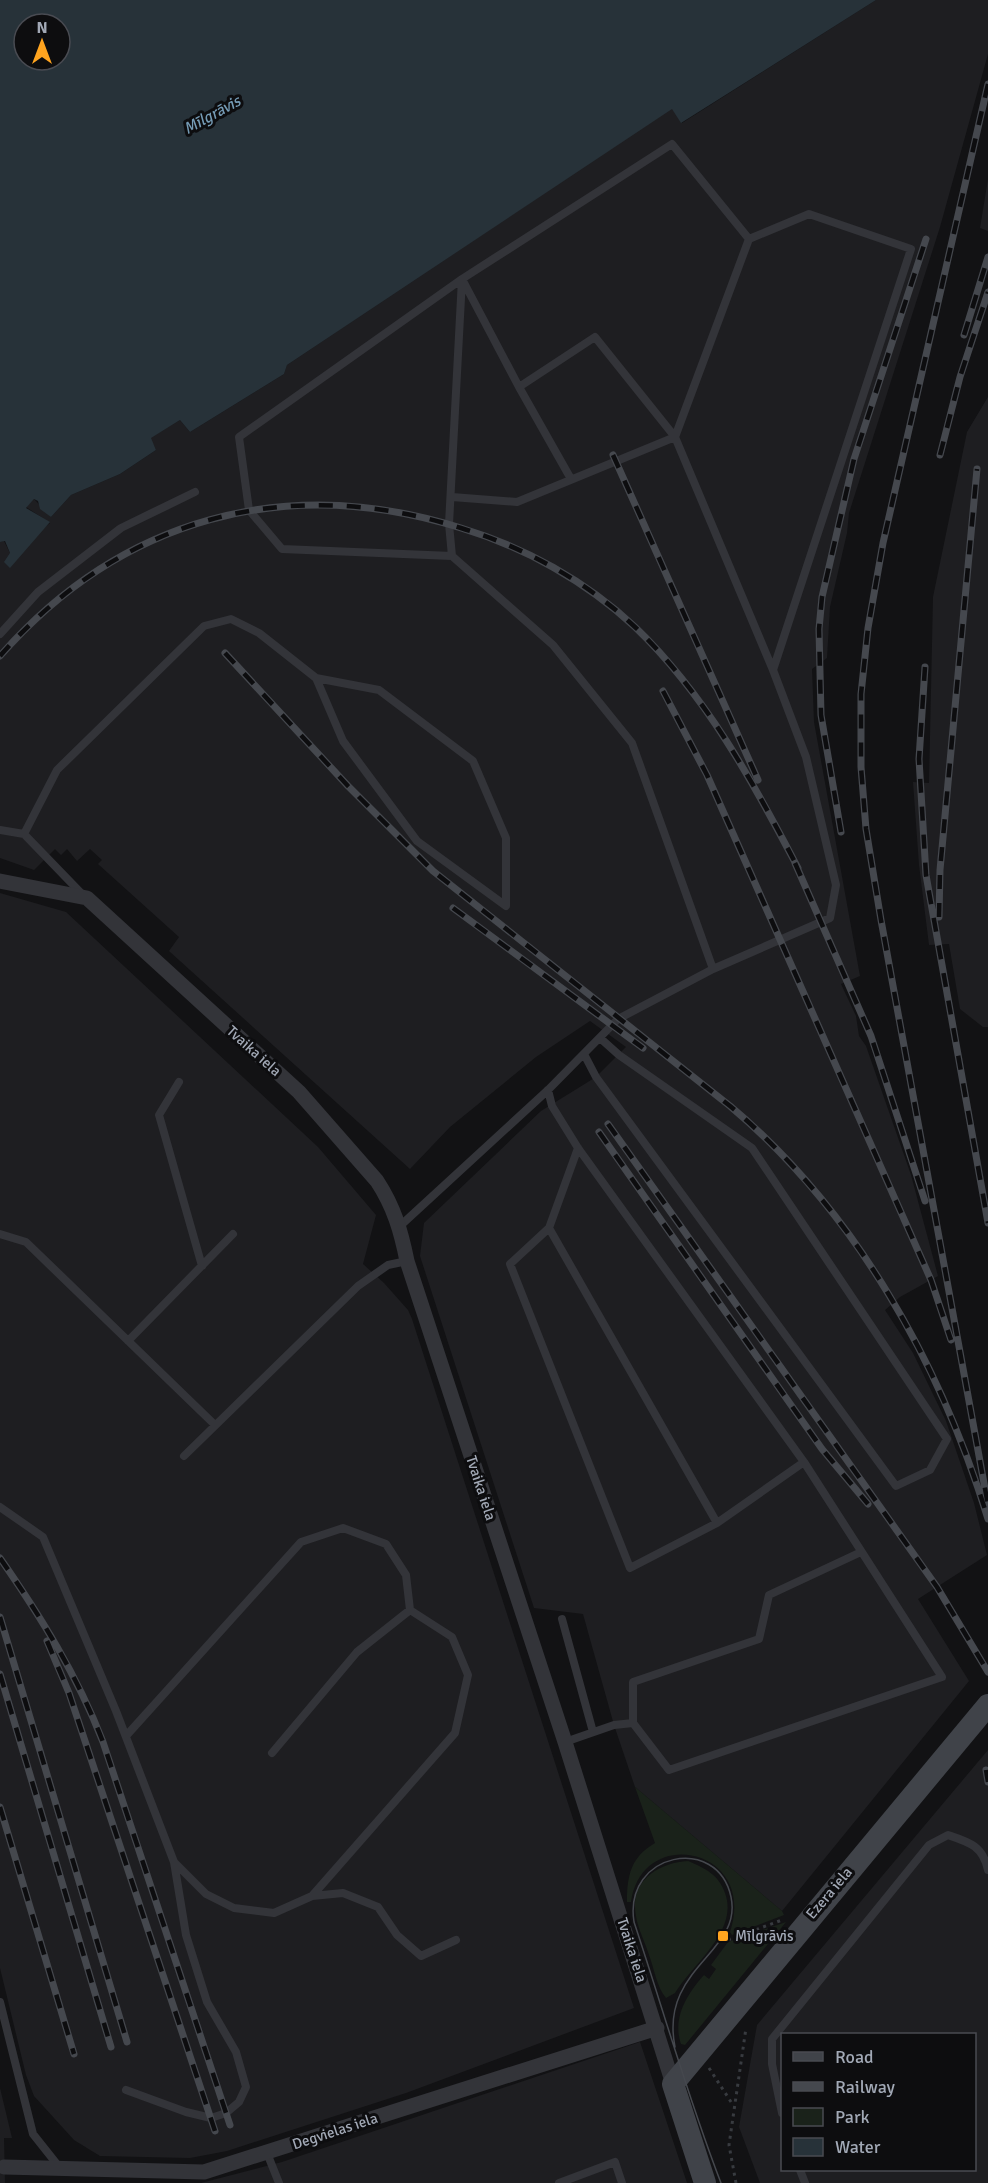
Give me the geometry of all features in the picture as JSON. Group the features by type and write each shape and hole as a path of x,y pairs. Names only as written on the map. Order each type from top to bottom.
{"street":[{"path":"0,881 87,898"},
{"name":"Tvaika iela","path":"87,898 299,1092 377,1181 400,1226 407,1261 565,1742 705,2183"},
{"name":"Ezera iela","path":"673,2084 691,2059 988,1705"},
{"name":"Degvielas iela","path":"2,2167 204,2172 657,2028"}],"lane":[{"path":"713,969 632,743 553,645 452,556 282,549 249,510 239,437 462,279 672,144 749,239"},
{"path":"452,496 517,502 675,437 749,239 809,214 911,249 773,670"},
{"path":"462,279 571,479"},
{"path":"452,556 449,524 462,279"},
{"path":"400,1226 548,1090 618,1019 713,969 830,918 836,885 806,757 773,670 675,437 595,337 519,387"},
{"path":"0,634 38,592 121,528 195,492"},
{"path":"24,834 57,770 204,626 231,618 259,633 316,678 380,690 473,761 506,838 506,906 417,841 343,741 316,678"},
{"path":"0,830 24,834 87,898"},
{"path":"584,1054 596,1077 896,1486 930,1470 947,1439 752,1148 619,1055 600,1038"},
{"path":"179,1082 159,1115 202,1266"},
{"path":"548,1090 552,1106 578,1148 804,1462 942,1677 669,1770 633,1723 633,1682 759,1639 769,1594 861,1552"},
{"path":"578,1148 549,1227 510,1264 630,1568 717,1523 804,1462"},
{"path":"549,1227 717,1523"},
{"path":"0,1234 26,1242 215,1425"},
{"path":"128,1341 233,1234"},
{"path":"184,1456 365,1280 388,1265 407,1261"},
{"path":"0,1507 43,1537 126,1736 174,1862 186,1935 207,2002 237,2052 246,2086 240,2103 226,2113 211,2118 186,2112 126,2090"},
{"path":"126,1736 301,1542 343,1528 386,1544 406,1575 410,1610 452,1638 468,1675 455,1733 312,1896"},
{"path":"272,1753 357,1652 410,1610"},
{"path":"562,1619 593,1732"},
{"path":"565,1742 614,1725 633,1723"},
{"path":"781,2104 772,2064 772,2039 929,1845 948,1835 973,1844 986,1862 988,1870"},
{"path":"174,1862 206,1894 234,1908 274,1912 312,1896 343,1893 378,1907 397,1935 421,1956 456,1940"},
{"path":"0,2002 33,2134 61,2169"},
{"path":"267,2153 279,2183"},
{"path":"559,2183 615,2162 622,2183"}],"path":[{"path":"728,1940 784,1920"},
{"path":"736,2183 729,2145 746,2028"},
{"path":"691,2059 710,2069 734,2107"}],"shaded area":[{"path":"876,0 988,0 988,54 940,227 849,513 847,533 830,607 827,658 812,669 814,722 860,976 841,984 856,1016 859,1036 866,1046 911,1175 938,1276 900,1297 885,1310 913,1353 946,1421 974,1503 987,1555 918,1599 969,1681 782,1911 635,1787 614,1725 583,1614 534,1608 420,1256 424,1223 541,1111 596,1077 626,1047 590,1021 536,1057 450,1127 410,1169 169,951 179,937 98,864 102,860 90,849 77,861 67,849 61,855 55,849 34,870 0,858 0,542 4,541 10,553 50,523 26,507 34,499 51,517 71,495 120,474 156,450 150,438 180,420 190,432 284,374 287,365 672,108 682,123"},
{"path":"988,179 988,231 980,228"},
{"path":"988,397 988,1027 983,1027 960,1009 949,944 929,945 919,865 913,782 929,783 933,597 967,432"},
{"path":"0,893 66,912 318,1147 376,1215 363,1264 384,1283 408,1310 412,1319 634,2008 406,2093 227,2151 190,2158 100,2156 74,2140 34,2096 26,2075 0,1968"},
{"path":"988,1750 988,2183 760,2183 739,2127 757,2025"},
{"path":"640,2042 687,2183 201,2183 282,2162"},
{"path":"0,2088 12,2138 4,2138 5,2183 0,2183"}],"green space":[{"path":"635,1787 784,1915 732,1935 730,1932 734,1903 728,1881 714,1865 695,1856 675,1855 655,1862 640,1877 631,1902 627,1902 632,1868 640,1854 655,1843"},
{"path":"688,1861 706,1869 719,1881 728,1907 726,1920 712,1946 675,1993 666,1998 658,1983 638,1926 635,1904 641,1884 648,1876 666,1866"},
{"path":"786,1922 685,2045 681,2044 678,2025 687,1998 704,1975 709,1979 716,1969 711,1965 728,1942"}],"water":[{"path":"0,0 876,0 681,123 672,109 287,365 284,374 190,432 180,420 151,438 156,450 120,474 71,495 51,517 40,509 38,501 34,499 26,508 50,522 10,568 4,562 10,553 5,541 0,542"}],"tram line":[{"path":"675,2047 673,2020 679,1998 689,1979 725,1933 731,1916 731,1897 723,1877 709,1864 692,1859 673,1860 656,1867 643,1880 634,1898 634,1922 687,2086 721,2183"}],"railway":[{"path":"988,84 883,543 868,628 861,694 861,767 866,829 988,1505"},
{"path":"841,832 821,715 819,629 822,597 854,459 926,239"},
{"path":"964,335 988,257"},
{"path":"940,455 960,377 988,292"},
{"path":"613,455 758,780"},
{"path":"939,917 940,870 977,469"},
{"path":"0,656 47,609 98,570 153,540 210,520 270,508 332,505 396,512 461,528 508,545 575,580 616,610 661,653 706,710 726,741 764,804 798,868"},
{"path":"225,653 348,786 433,871 730,1106 775,1148 817,1193 854,1242 888,1294 918,1348 945,1404 988,1519"},
{"path":"925,667 919,759 926,875 988,1223"},
{"path":"663,691 707,775 931,1280 951,1340"},
{"path":"795,863 871,1036 925,1201"},
{"path":"453,908 643,1048"},
{"path":"608,1124 937,1587 988,1672"},
{"path":"599,1132 822,1449 868,1504"},
{"path":"0,1558 57,1647 93,1717 230,2125"},
{"path":"0,1617 127,2042"},
{"path":"47,1641 69,1693 215,2131"},
{"path":"0,1674 111,2047"},
{"path":"986,1770 988,1782"},
{"path":"0,1807 74,2054"}],"place":[{"name":"Mīlgrāvis","path":"723,1936"}]}
